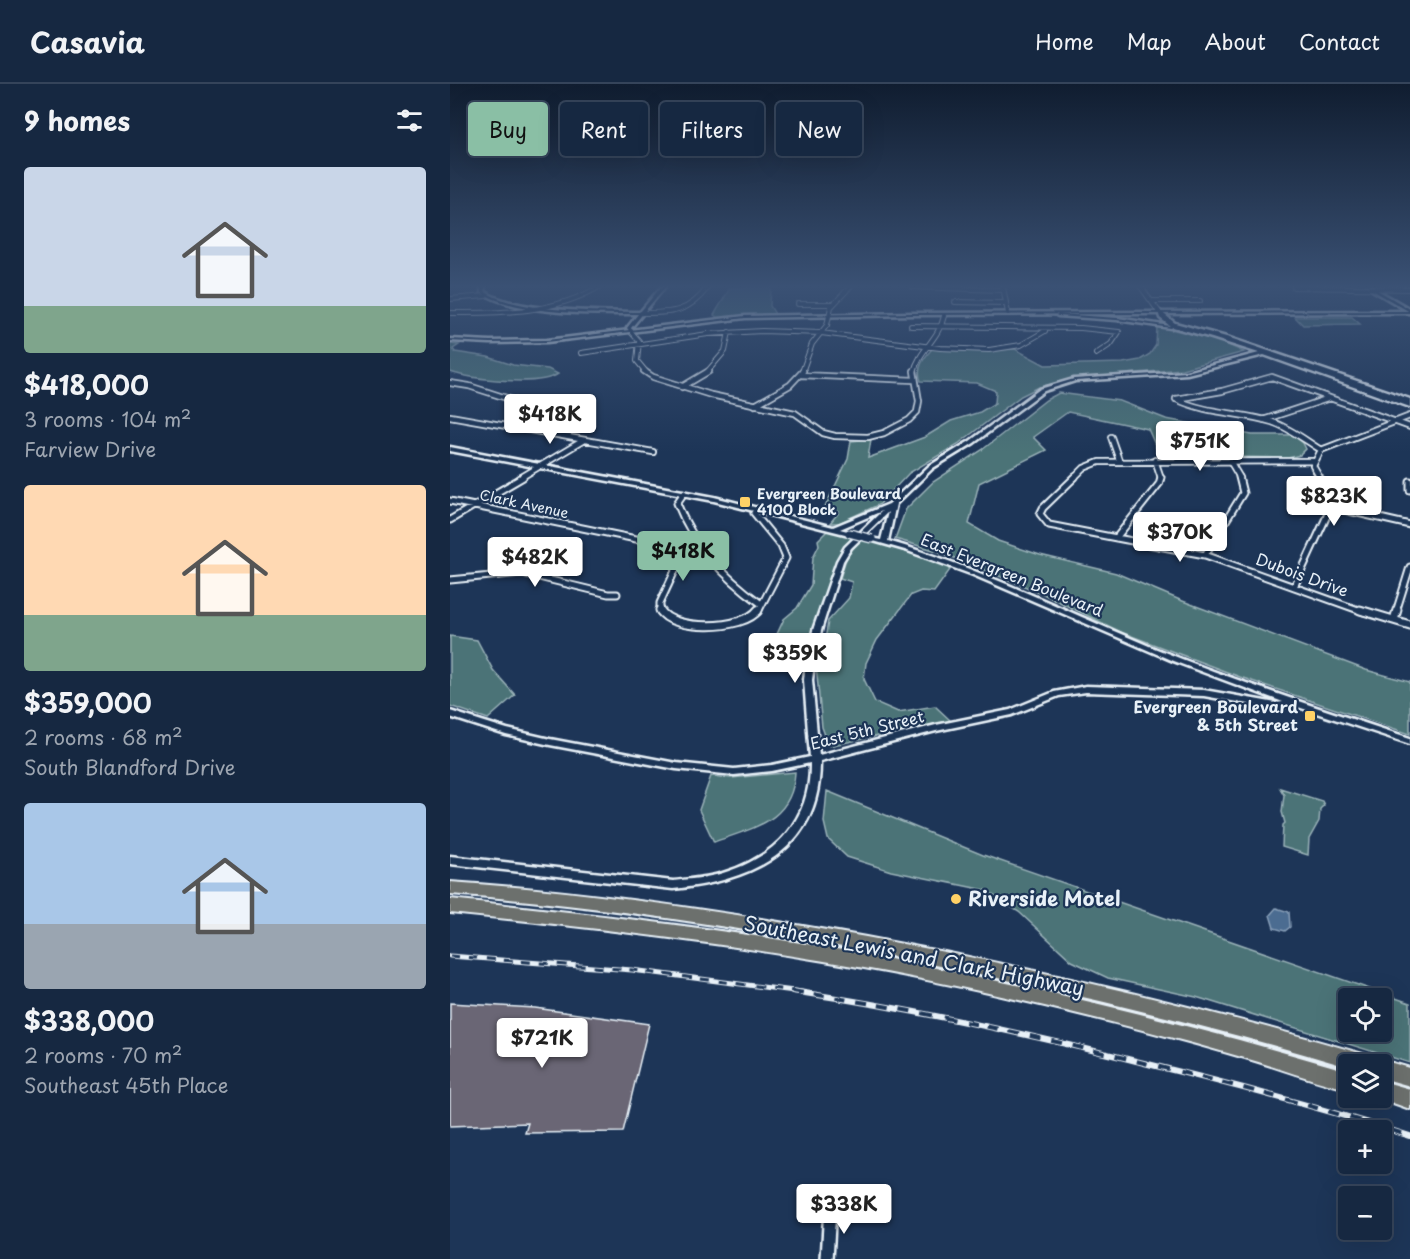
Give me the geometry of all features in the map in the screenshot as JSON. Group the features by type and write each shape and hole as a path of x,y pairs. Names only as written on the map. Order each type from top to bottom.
{"highway":[{"name":"Southeast Lewis and Clark Highway","path":"450,888 564,898 692,915 925,955 1098,991 1338,1056"},
{"name":"Southeast Lewis and Clark Highway","path":"450,906 639,925 909,971 1109,1013 1338,1077"},
{"path":"1392,1072 1410,1077"},
{"path":"1392,1093 1410,1099"}],"main road":[{"path":"470,342 523,344 541,342"}],"street":[{"path":"581,353 655,342"},
{"path":"682,387 704,376 716,366 728,342"},
{"path":"756,405 790,385 801,375 814,342"},
{"path":"889,342 970,350 1007,348 1026,342"},
{"path":"639,344 637,361 642,369 653,377 682,387 795,413 823,433 850,438 868,437 897,427 917,412 920,399 914,380 916,363 933,342"},
{"path":"1096,354 1112,342"},
{"path":"1226,342 1410,403"},
{"path":"1237,342 1410,403"},
{"path":"450,860 649,884 692,884 726,877 771,855 797,830 810,805 815,759 809,700 809,667 823,613 840,561 848,547 931,467 972,442 1025,401 1052,386 1092,378 1187,373 1262,354"},
{"path":"801,375 914,380"},
{"path":"1321,450 1296,432 1263,420 1208,413 1176,399 1222,391 1272,376 1410,427"},
{"path":"450,383 544,410 551,415 545,425 535,430"},
{"path":"1263,420 1330,398"},
{"path":"450,416 653,452"},
{"path":"1294,587 1331,507 1330,496 1315,471 1313,461 1321,450 1410,416"},
{"path":"1111,437 1119,460 1313,461"},
{"path":"450,520 584,440"},
{"name":"East Evergreen Boulevard","path":"450,449 684,493 758,509 884,542 1023,592 1142,646 1292,702 1410,741"},
{"name":"Dubois Drive","path":"1119,460 1099,462 1084,468 1043,508 1040,514 1042,519 1050,525 1062,528 1205,555 1410,625"},
{"path":"1116,538 1159,484 1161,478 1155,460"},
{"path":"1205,555 1243,493 1242,481 1230,461"},
{"path":"1410,481 1410,490"},
{"path":"684,493 677,503 698,546 728,579 760,603"},
{"name":"Clark Avenue","path":"450,501 685,549 698,546"},
{"path":"834,529 893,504"},
{"path":"884,542 893,504"},
{"path":"1331,507 1410,525"},
{"path":"685,549 660,603 660,612 664,616 728,626 751,619 757,613 760,603 786,558 781,546 754,513 758,509"},
{"path":"1394,620 1410,571"},
{"path":"450,580 522,573 608,594 617,594"},
{"name":"East 5th Street","path":"450,714 506,732 549,742 699,769 751,771 815,759 936,728 1012,712 1057,694 1086,689 1204,693 1276,706 1292,702"},
{"path":"827,1259 830,1208"}],"green space":[{"path":"1156,342 1221,342 1244,352 1182,369 1080,378 1039,387 1021,396 958,444 909,473 880,504 839,523 830,523 839,512 825,507 848,459 851,441 871,439 868,458 925,437 951,421 980,412 995,403 996,391 977,383 921,381 919,372 921,364 932,349 980,351 1015,349 1045,365 1123,363 1140,360 1150,354"},
{"path":"450,344 459,345 453,349 455,352 488,357 513,365 548,369 558,374 549,378 521,381 473,377 450,372"},
{"path":"1059,393 1120,401 1166,419 1252,435 1293,435 1303,443 1306,449 1300,455 1288,458 1160,456 1148,429 1068,412 1033,437 1046,450 979,483 969,524 998,541 1040,555 1116,573 1180,600 1366,670 1410,682 1410,734 1240,677 1121,632 1039,592 937,551 895,539 906,509 933,482 982,450 1046,400"},
{"path":"829,529 853,536 832,572 807,650 803,654 769,642 777,634 784,619 797,608 811,585 813,557 819,545 818,540"},
{"path":"860,537 952,567 934,592 921,591 911,595 877,640 866,663 864,679 875,702 898,712 935,706 951,721 829,746 822,727 816,665 824,647 828,621 849,598 852,582 840,578 846,559"},
{"path":"450,636 477,640 493,670 515,695 488,719 450,706"},
{"path":"795,772 793,789 779,812 756,827 714,842 699,810 711,776 731,778"},
{"path":"1280,788 1322,801 1324,805 1320,809 1319,821 1309,839 1308,855 1282,847 1285,823 1282,812 1284,795"},
{"path":"827,791 983,855 1367,988 1338,988 1338,1041 1196,997 1108,978 1072,961 1019,912 985,890 891,871 847,857 828,839 824,822"},
{"path":"1392,997 1410,1003 1410,1063 1392,1057 1392,1054 1381,1054 1342,1042 1392,1042"}],"water":[{"path":"1276,908 1289,912 1290,927 1285,931 1274,928 1270,915"}],"building":[{"path":"450,1003 535,1008 649,1024 623,1132 525,1133 528,1123 450,1126"}],"railway":[{"path":"450,956 632,970 802,992"},
{"path":"792,991 928,1014 1063,1043 1249,1090 1410,1136"}],"place":[{"name":"Evergreen Boulevard 4100 Block","path":"745,502"},
{"name":"Evergreen Boulevard & 5th Street","path":"1310,716"},
{"name":"Riverside Motel","path":"956,899"}]}
